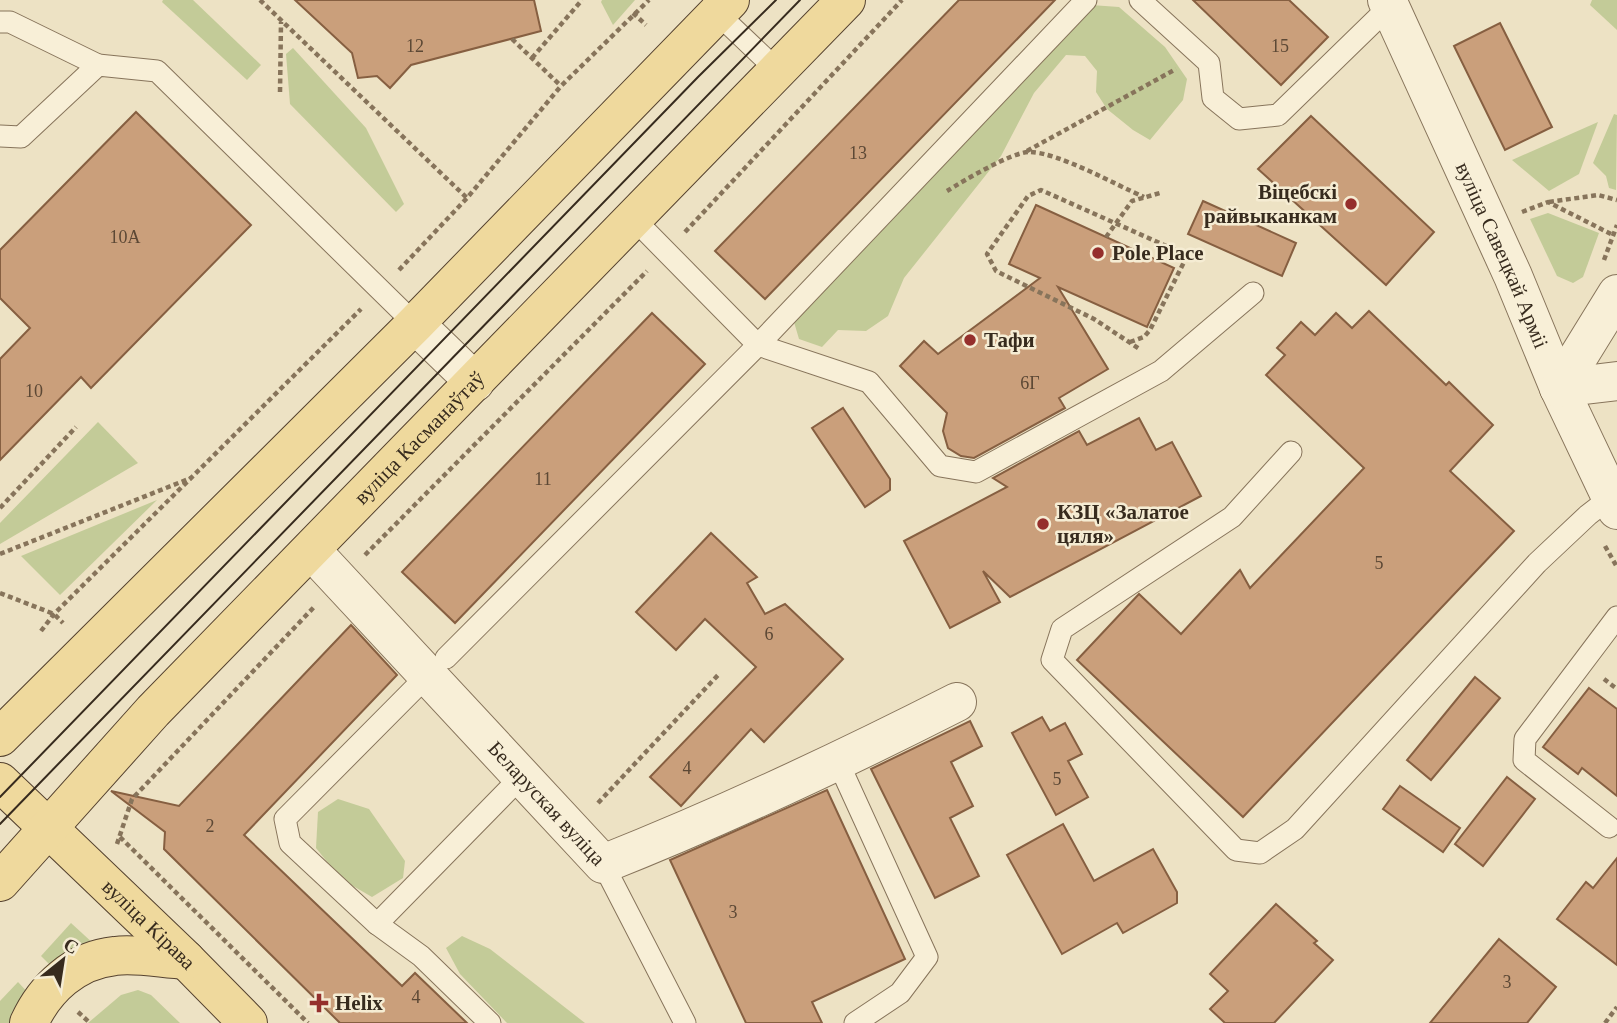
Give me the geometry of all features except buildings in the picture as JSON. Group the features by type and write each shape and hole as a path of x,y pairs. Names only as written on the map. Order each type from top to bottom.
{"main road":[{"name":"вуліца Касманаўтаў","path":"0,882 153,711 846,0"},
{"path":"1,730 415,324 719,4"},
{"name":"вуліца Кірава","path":"1,730 48,828"},
{"name":"вуліца Кірава","path":"0,782 248,1023"},
{"path":"29,1023 37,1006 52,986 82,964 115,956 186,960"}],"street":[{"name":"вуліца Савецкай Арміі","path":"1388,3 1513,276 1559,388 1614,504"},
{"path":"1559,388 1610,280"},
{"path":"415,324 475,382"},
{"path":"1559,388 1617,381"},
{"name":"Беларуская вуліца","path":"311,550 339,581 437,667 521,777 603,864 838,762 957,702"}],"lane":[{"path":"490,1023 421,956 377,924 290,843 285,819 758,345 1086,0"},
{"path":"1140,0 1209,63 1213,98 1239,119 1278,116 1388,3"},
{"path":"719,4 778,72"},
{"path":"0,22 10,22 99,65 156,71 415,324"},
{"path":"0,136 21,137 99,65"},
{"path":"634,219 758,345 869,382 940,466 976,472 1160,372 1253,293"},
{"path":"1291,452 1232,517 1062,629 1052,660 1236,850 1248,852 1260,853 1295,829 1537,563 1588,515 1614,504"},
{"path":"1609,827 1524,761 1525,739 1617,617"},
{"path":"838,762 927,957 900,993 855,1023"},
{"path":"377,924 521,777"},
{"path":"603,864 685,1023"}],"path":[{"path":"260,0 467,198"},
{"path":"532,58 582,0"},
{"path":"41,631 54,614 381,289 467,198 561,86 649,0"},
{"path":"115,849 132,799 339,581 666,252 902,0"},
{"path":"633,13 646,25"},
{"path":"280,92 281,22"},
{"path":"512,39 561,86"},
{"path":"943,193 976,172 1027,152 1200,55"},
{"path":"1027,152 1051,155 1144,197"},
{"path":"1130,342 1144,337 1150,330 1186,258 1182,253 1041,190 1028,196 987,254 996,271 1094,319 1130,342 1141,349 1160,372"},
{"path":"1106,237 1132,201 1160,193"},
{"path":"1512,216 1548,202 1598,195 1617,200"},
{"path":"1548,202 1613,234"},
{"path":"1610,280 1613,234 1617,225"},
{"path":"0,508 76,427"},
{"path":"0,554 195,476"},
{"path":"0,593 54,614"},
{"path":"572,830 719,674"},
{"path":"1605,1023 1617,1007"}],"green space":[{"path":"193,0 261,65 247,80 162,2"},
{"path":"602,0 635,0 613,25"},
{"path":"1592,0 1617,0 1617,30 1590,5"},
{"path":"1091,5 1119,7 1165,47 1187,79 1183,100 1150,140 1107,109 1096,92 1097,71 1085,56 1066,55 1034,93 1001,156 904,278 888,316 866,331 838,330 822,347 799,339 794,322"},
{"path":"293,48 366,128 404,204 396,212 290,104 286,54"},
{"path":"1614,114 1617,115 1616,190 1609,188 1606,176 1593,163"},
{"path":"1598,122 1579,174 1549,191 1512,160"},
{"path":"1548,213 1599,233 1583,277 1573,283 1557,276 1530,219"},
{"path":"98,422 138,463 0,544 0,523"},
{"path":"157,500 60,595 21,556"},
{"path":"338,799 369,809 405,861 403,878 372,897 341,879 316,848 318,812"},
{"path":"71,923 95,945 55,970 41,956"},
{"path":"462,936 490,949 585,1023 507,1023 460,974 446,948"},
{"path":"18,982 31,996 14,1023 0,1023 0,1001"},
{"path":"138,990 151,995 180,1023 88,1023 121,995"}],"tram line":[{"path":"0,797 698,77 776,0"},
{"path":"0,824 800,0"}],"place":[{"name":"Віцебскі райвыканкам","path":"1351,204"},
{"name":"Pole Place","path":"1098,253"},
{"name":"Тафи","path":"970,340"},
{"name":"КЗЦ «Залатое цяля»","path":"1043,524"},
{"name":"Helix","path":"319,1003"}]}
